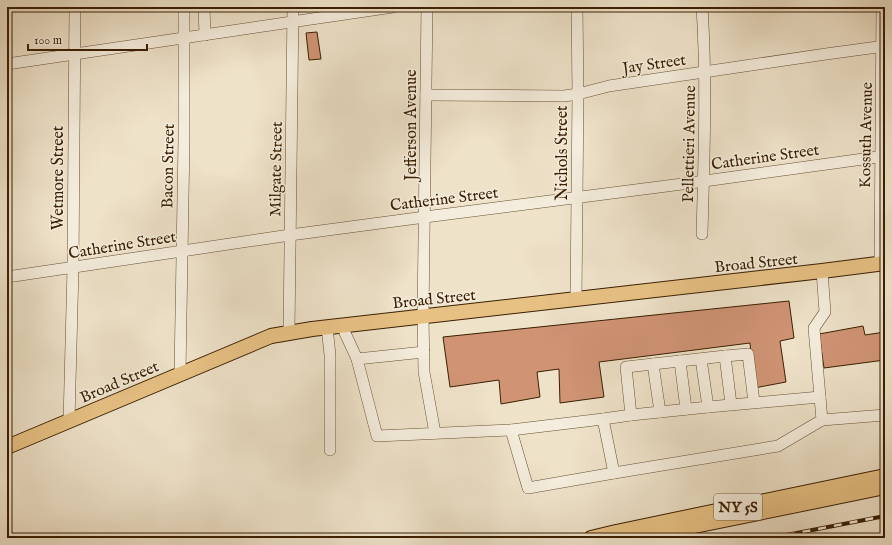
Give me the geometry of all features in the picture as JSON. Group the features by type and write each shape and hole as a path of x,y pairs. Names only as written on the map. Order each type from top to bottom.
{"main road":[{"name":"Broad Street","path":"7,447 180,373 271,336 289,332 882,263"},
{"name":"NY 5S","path":"591,538 885,476"},
{"name":"NY 5S","path":"640,538 885,486"}],"street":[{"name":"Wetmore Street","path":"69,421 73,268 75,7"},
{"name":"Bacon Street","path":"180,373 184,140 184,7"},
{"path":"204,7 205,35"},
{"name":"Milgate Street","path":"289,332 293,7"},
{"path":"7,64 393,7"},
{"name":"Jefferson Avenue","path":"427,7 424,372 435,433"},
{"name":"Nichols Street","path":"576,299 578,7"},
{"name":"Pellettieri Avenue","path":"702,7 704,72 704,181 702,234"},
{"name":"Kossuth Avenue","path":"882,7 882,263"},
{"name":"Jay Street","path":"426,95 564,96 608,86 883,46"},
{"name":"Catherine Street","path":"7,277 290,235 577,198 883,156"},
{"path":"822,271 825,312 814,328 822,420"},
{"path":"343,325 345,333 357,358 377,436 511,430 730,404 820,397"},
{"path":"327,327 330,354 330,450"},
{"path":"357,358 424,352"},
{"path":"631,415 626,367 701,358 748,354 754,402"},
{"path":"724,356 730,404"},
{"path":"701,358 708,407"},
{"path":"680,361 686,409"},
{"path":"653,364 660,412"},
{"path":"511,430 528,488 778,446 822,420 885,415"},
{"path":"603,420 614,473"}],"building":[{"path":"317,32 321,59 309,60 306,33"},
{"path":"789,301 794,338 780,341 786,382 754,388 750,343 599,362 604,397 560,403 559,369 537,372 540,397 501,404 499,380 450,387 443,337"},
{"path":"863,326 865,335 885,332 885,360 824,368 819,334"}],"railway":[{"path":"771,538 885,516"}]}
